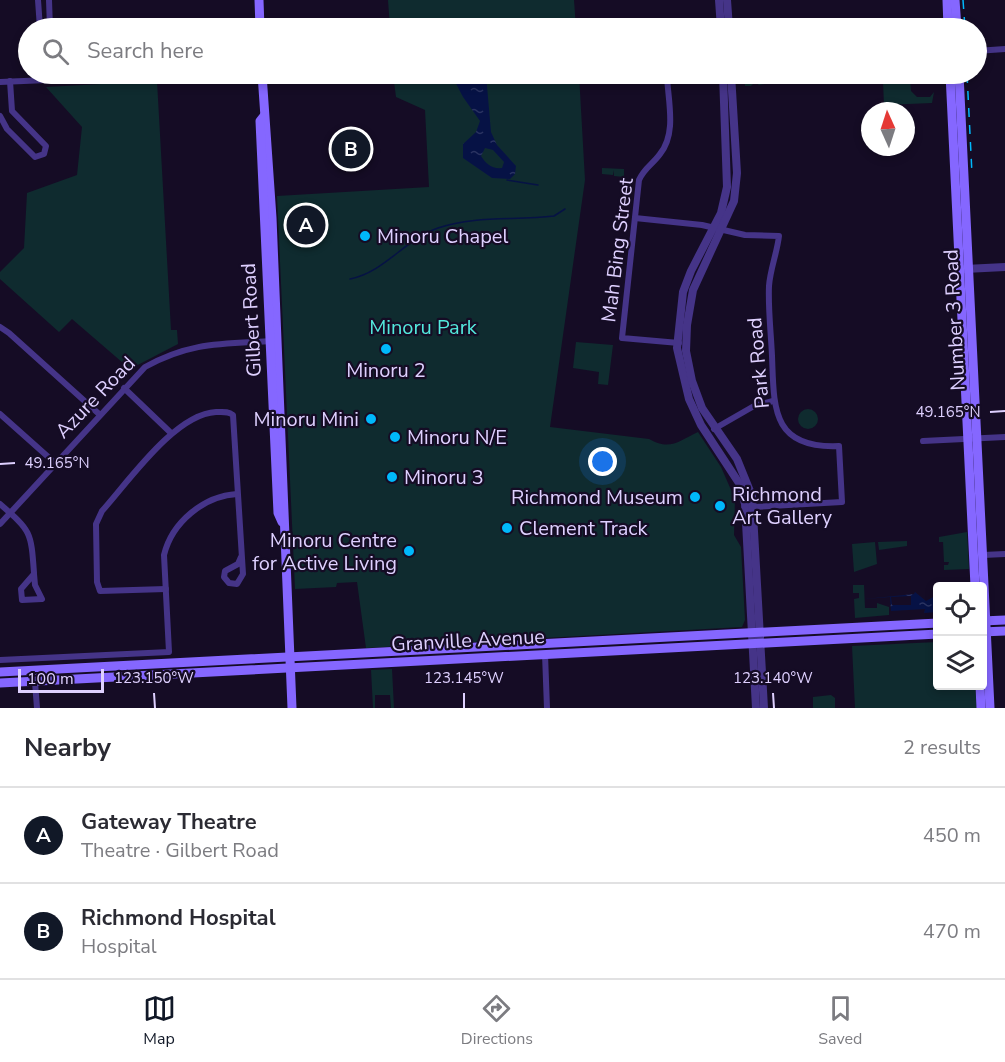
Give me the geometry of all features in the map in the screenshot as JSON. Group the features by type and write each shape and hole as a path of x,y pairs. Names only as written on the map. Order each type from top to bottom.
{"main road":[{"path":"258,0 259,18"},
{"path":"947,0 948,18"},
{"path":"955,0 956,18"},
{"name":"Gilbert Road","path":"262,84 264,116 267,120 274,341 285,513 282,522 292,708"},
{"name":"Number 3 Road","path":"951,84 965,269"},
{"name":"Number 3 Road","path":"959,84 973,439 975,582"},
{"name":"Number 3 Road","path":"973,439 983,582"},
{"path":"987,621 1005,620"},
{"name":"Granville Avenue","path":"0,672 933,624"},
{"path":"987,632 1005,631"},
{"name":"Granville Avenue","path":"0,683 933,634"},
{"name":"Number 3 Road","path":"984,636 990,708"},
{"path":"980,690 981,708"}],"street":[{"path":"38,0 39,18"},
{"path":"49,0 50,18"},
{"path":"719,0 720,18"},
{"path":"728,0 729,18"},
{"path":"987,50 1005,49"},
{"path":"0,82 18,80"},
{"path":"0,116 7,129 35,157 44,154 46,146 12,111 10,81"},
{"name":"Mah Bing Street","path":"667,84 669,135 661,154 643,171 635,218 622,338 682,343"},
{"path":"723,84 728,187 721,213 683,292 682,343 695,389 714,429 745,475 754,507 756,633"},
{"path":"731,84 736,180 734,201 723,230 706,259 693,290 679,362 694,409 706,434 739,483 745,504 764,708"},
{"path":"635,218 723,230"},
{"name":"Park Road","path":"723,230 745,235 779,236 769,289 773,401 781,421 797,439 814,444 839,446 842,502 754,507"},
{"path":"965,269 1005,267"},
{"path":"0,327 99,414"},
{"name":"Azure Road","path":"0,524 99,414 145,368 182,349 216,344 274,341"},
{"path":"124,388 171,433"},
{"path":"714,429 754,406 773,401"},
{"path":"166,589 100,591 97,582 96,524 102,511 171,433 198,415 232,413 241,557"},
{"path":"0,414 55,463"},
{"path":"923,441 1005,437"},
{"path":"0,660 169,652 164,555 174,533 192,512 217,496 237,494"},
{"path":"0,504 22,522 29,534 34,573 35,585 42,599 22,600 21,589 34,573"},
{"path":"983,555 1005,554"},
{"path":"756,708 757,643"},
{"path":"545,654 547,708"},
{"path":"35,682 37,708"}],"green space":[{"path":"388,0 574,0 575,18 389,18"},
{"path":"157,84 171,330 177,330 178,344 130,369 72,319 59,332 0,279 0,272 24,248 27,193 77,175 82,127 46,87"},
{"name":"Minoru Park","path":"394,84 580,84 585,180 550,427 649,439 663,444 680,441 698,432 721,467 735,499 734,535 741,547 745,620 742,627 366,648 357,582 337,583 336,587 295,589 277,196 429,187 425,110 396,97"},
{"path":"883,84 910,84 911,91 917,97 930,97 934,92 932,103 884,102"},
{"path":"602,168 624,169 624,177 614,176 614,170 613,175 602,174"},
{"path":"576,342 613,345 608,385 598,384 599,372 573,368"},
{"path":"808,409 815,412 818,419 815,426 808,429 801,426 798,419 801,412"},
{"path":"967,532 969,569 944,570 944,565 948,565 949,562 944,562 943,542 939,542 939,537"},
{"path":"907,541 907,546 879,550 878,542"},
{"path":"875,542 877,564 854,572 852,544"},
{"path":"853,585 864,585 865,608 877,608 877,603 889,607 889,615 855,618 854,599 859,598 859,593 853,593"},
{"path":"933,642 933,690 975,690 977,708 855,708 852,646"},
{"path":"392,669 394,708 391,708 390,695 375,695 375,708 373,708 371,670"},
{"path":"831,695 835,698 835,708 813,708 813,697"}],"water":[{"path":"456,84 487,84 491,132 497,145 516,166 515,174 510,179 492,178 463,158 463,144 476,132 480,121","holes":["485,148 493,150 504,162 502,168 495,168 481,156"]},
{"path":"915,592 926,601 933,597 933,612 924,613 925,609 891,611 890,597 865,599 914,594","holes":["911,596 911,605 892,605 891,597"]}],"waterway":[{"path":"507,180 538,185"},
{"path":"350,279 374,270 415,240 438,228 467,221 554,216 565,209"}],"railway":[{"path":"963,0 964,18"},
{"path":"968,84 972,174"}],"place":[{"name":"Richmond Hospital","path":"351,149"},
{"name":"Gateway Theatre","path":"306,225"},
{"name":"Minoru Chapel","path":"365,236"},
{"name":"Minoru 2","path":"386,349"},
{"name":"Minoru Mini","path":"371,419"},
{"name":"Minoru N/E","path":"395,437"},
{"name":"Minoru 3","path":"392,477"},
{"name":"Richmond Museum","path":"695,497"},
{"name":"Richmond Art Gallery","path":"720,506"},
{"name":"Clement Track","path":"507,528"},
{"name":"Minoru Centre for Active Living","path":"409,551"}]}
